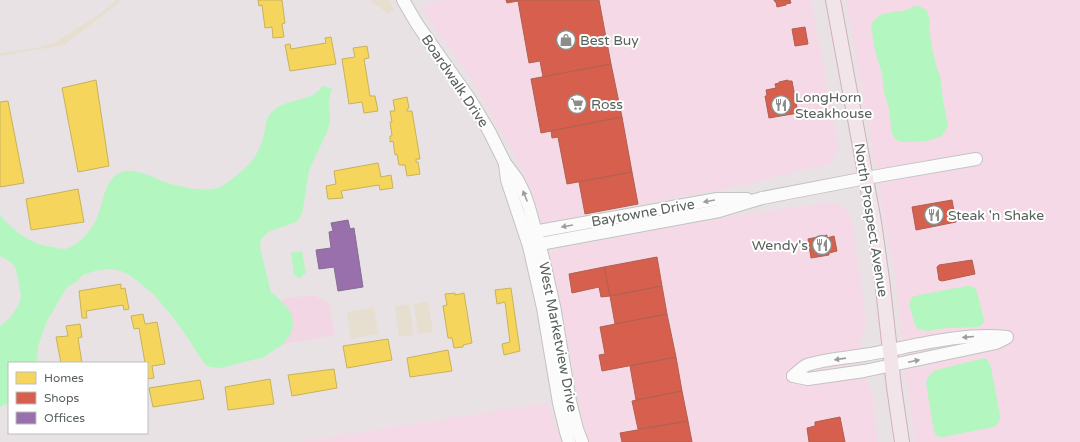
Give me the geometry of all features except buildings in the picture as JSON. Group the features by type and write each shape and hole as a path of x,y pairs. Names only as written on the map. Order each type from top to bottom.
{"main road":[{"name":"North Prospect Avenue","path":"832,0 875,229 902,442"}],"street":[{"name":"Boardwalk Drive","path":"403,0 417,24 471,101 489,131 505,163 507,180 530,233"},
{"name":"Baytowne Drive","path":"534,245 719,211 762,198 976,159"},
{"name":"Baytowne Drive","path":"530,233 717,200 762,198"},
{"name":"West Marketview Drive","path":"530,233 534,245 559,403 569,442"},
{"name":"West Marketview Drive","path":"534,245 544,258 554,306 570,401 582,442"},
{"path":"991,336 1007,337 996,343 892,366 808,379 793,376 806,366 827,360 890,350 951,339 991,336"}],"shaded area":[{"path":"117,0 122,0 64,45 0,56 0,53 36,48 56,42 100,14"},
{"path":"370,0 389,0 394,10 388,14"},
{"path":"446,0 811,0 839,150 830,164 749,184 542,223 523,171 469,75 423,12 427,3"},
{"path":"846,0 1080,0 1080,442 915,442 895,276"},
{"path":"915,6 923,8 928,13 932,48 940,75 948,126 942,136 927,141 903,142 896,140 892,133 882,73 875,51 871,26 873,21 882,14 907,10"},
{"path":"322,86 332,88 329,101 330,122 327,132 309,170 303,209 300,218 296,222 268,232 261,239 260,247 271,293 274,294 288,308 292,316 293,326 290,335 283,344 264,357 221,368 207,366 168,311 152,293 131,276 121,271 112,269 95,271 83,275 76,282 67,287 47,321 38,346 37,362 8,362 8,403 0,407 0,326 11,317 19,304 21,295 16,269 12,263 0,256 0,215 17,232 30,240 45,246 65,249 81,240 88,233 97,218 110,181 119,173 125,171 138,172 171,184 192,188 208,189 221,187 238,174 252,160 262,142 267,119 275,109 310,96"},
{"path":"834,202 850,213 859,264 866,323 861,341 868,386 873,395 878,442 589,442 583,422 550,255 552,250 738,215"},
{"path":"302,251 306,274 303,274 303,276 298,278 294,275 291,253"},
{"path":"967,286 973,287 977,292 984,320 979,327 946,328 927,331 918,329 915,325 909,304 912,297"},
{"path":"428,301 433,332 418,334 414,304"},
{"path":"409,304 414,335 399,337 395,306"},
{"path":"374,307 378,334 351,339 347,312"},
{"path":"984,358 987,359 991,367 1000,420 993,427 943,437 938,436 934,432 926,383 928,377 936,370"},
{"path":"547,403 562,442 299,442"}],"sand":[{"path":"314,295 329,303 335,335 283,344 290,335 288,308 281,302 286,298"}],"place":[{"name":"Best Buy","path":"566,40"},
{"name":"Ross","path":"577,104"},
{"name":"LongHorn Steakhouse","path":"781,105"},
{"name":"Steak 'n Shake","path":"934,215"},
{"name":"Wendy's","path":"822,245"}]}
